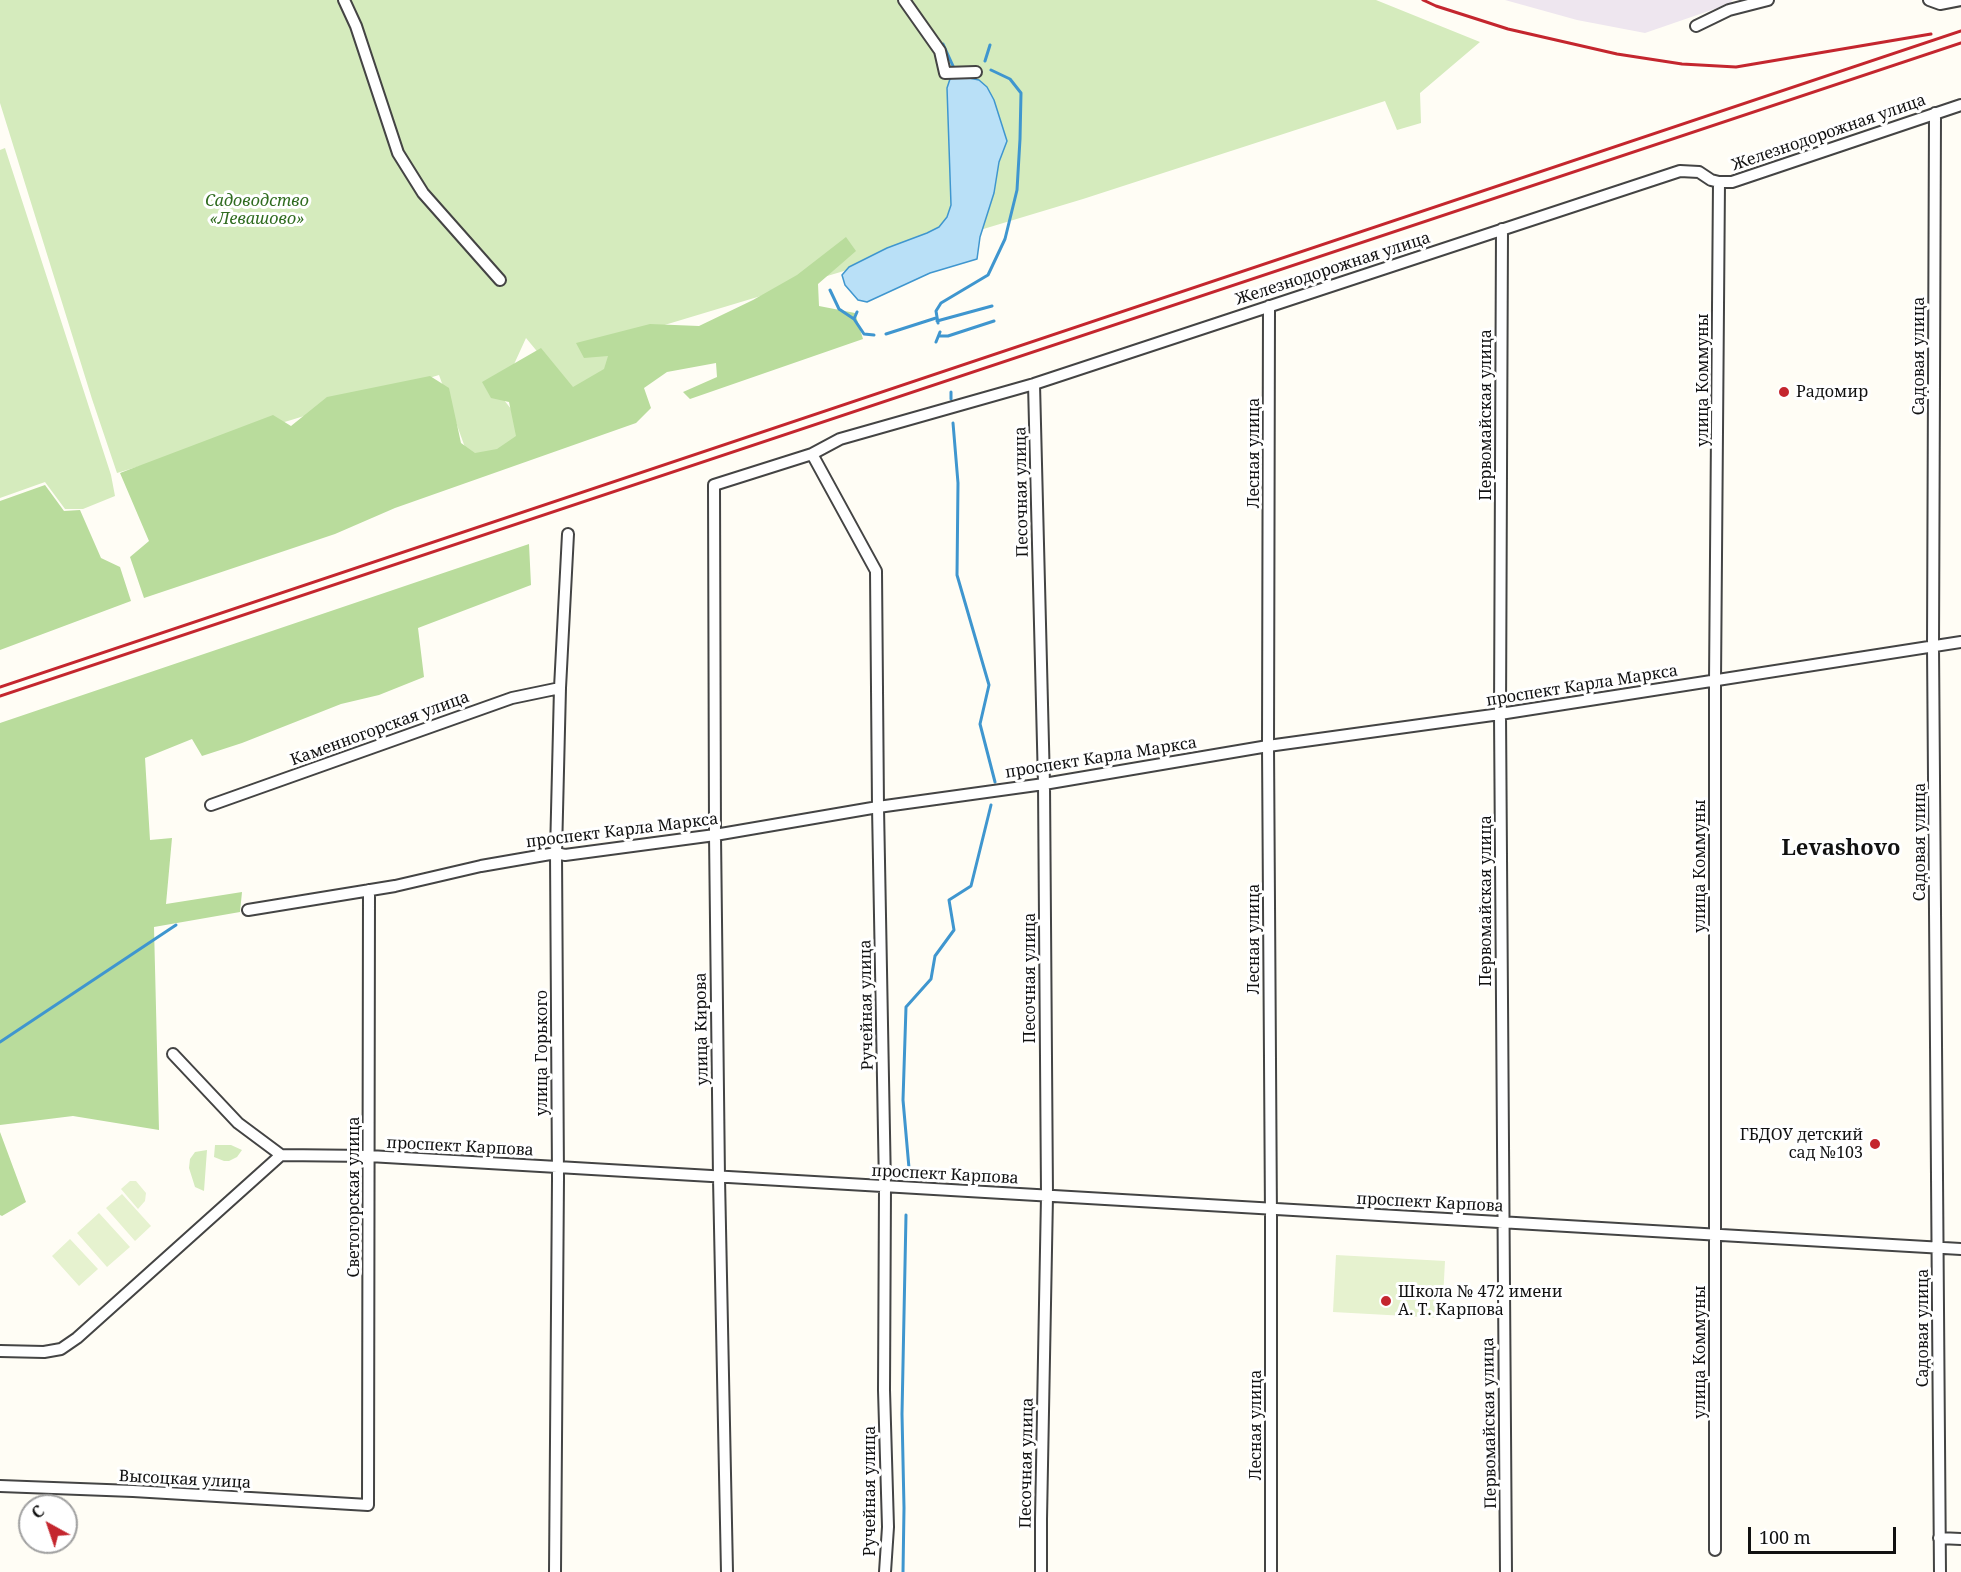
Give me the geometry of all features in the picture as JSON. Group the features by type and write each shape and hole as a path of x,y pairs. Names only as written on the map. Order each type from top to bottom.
{"street":[{"path":"344,0 356,26 398,153 423,193 500,280"},
{"path":"904,0 940,51 945,73 976,72"},
{"path":"1696,26 1729,10 1768,0"},
{"path":"1929,0 1940,4 1961,0"},
{"name":"Железнодорожная улица","path":"714,485 812,454 840,439 1034,384 1680,171 1699,172 1711,180 1732,182 1961,105"},
{"name":"Садовая улица","path":"1935,113 1933,646 1940,1572"},
{"name":"улица Коммуны","path":"1715,1550 1715,681 1719,182"},
{"name":"Первомайская улица","path":"1502,229 1500,714 1506,1572"},
{"name":"Лесная улица","path":"1269,306 1271,1572"},
{"name":"Песочная улица","path":"1034,384 1044,784 1047,1196 1041,1572"},
{"name":"Ручейная улица","path":"812,454 876,572 885,1187 884,1390 888,1527 885,1572"},
{"name":"улица Кирова","path":"714,485 719,1178 727,1572"},
{"name":"улица Горького","path":"555,1572 558,1168 556,854 560,688 568,534"},
{"name":"проспект Карла Маркса","path":"248,910 395,886 481,866 556,854 565,855 715,836 878,807 1044,784 1268,746 1500,714 1961,642"},
{"name":"Каменногорская улица","path":"211,806 512,698 560,688"},
{"name":"Светогорская улица","path":"368,1505 369,890"},
{"path":"0,1351 44,1352 61,1349 77,1338 281,1155 238,1123 172,1054"},
{"name":"проспект Карпова","path":"281,1155 369,1156 1961,1249"},
{"name":"Высоцкая улица","path":"0,1486 133,1491 368,1505"},
{"path":"1939,1538 1961,1539"}],"shaded area":[{"path":"1505,0 1733,0 1729,4 1645,33 1577,20"}],"green space":[{"name":"Садоводство «Левашово»","path":"0,0 1376,0 1480,42 1420,93 1421,123 1397,130 1385,101 1083,199 608,342 628,370 579,402 526,338 500,395 535,439 472,467 439,375 117,473 0,103"},
{"path":"5,148 111,475 115,496 83,509 65,509 45,482 0,498 0,150"},
{"path":"846,237 856,251 818,284 819,306 855,313 863,339 690,399 683,392 717,377 716,363 667,372 644,388 651,408 636,423 395,508 335,534 144,598 130,557 149,541 120,473 273,415 291,426 327,397 430,376 449,388 461,443 475,453 497,449 516,436 509,402 491,398 482,382 541,348 573,387 604,369 608,356 584,358 576,343 650,324 699,326 753,300 797,275"},
{"path":"45,485 64,511 80,510 101,558 120,567 131,601 0,650 0,501"},
{"path":"529,544 531,585 418,628 424,677 379,695 341,704 242,743 202,756 192,739 145,758 150,840 172,838 166,904 242,892 240,912 154,927 159,1130 73,1116 0,1125 0,723"},
{"path":"0,1132 26,1202 2,1216 0,1215"},
{"path":"215,1145 231,1145 242,1150 237,1157 224,1161 214,1157"},
{"path":"207,1150 204,1191 195,1187 189,1168 190,1159 195,1152"},
{"path":"130,1181 136,1181 146,1193 145,1201 138,1209 121,1189"},
{"path":"122,1194 151,1226 135,1241 106,1208"},
{"path":"99,1213 130,1247 107,1267 77,1233"},
{"path":"70,1239 98,1269 79,1286 52,1256"},
{"path":"1336,1255 1445,1261 1442,1318 1333,1312"}],"water":[{"path":"955,75 979,80 987,87 994,100 1007,141 999,162 994,193 980,237 977,259 930,273 867,302 858,300 845,285 842,275 849,267 887,248 939,227 947,217 951,205 947,88 950,79"}],"waterway":[{"path":"943,44 953,66"},
{"path":"985,61 990,45"},
{"path":"938,323 936,311 941,303 988,275 1005,239 1017,190 1021,93 1010,79 991,70"},
{"path":"830,290 839,309 854,319"},
{"path":"937,321 992,306"},
{"path":"857,312 854,319 864,334 874,335"},
{"path":"886,334 936,318"},
{"path":"940,336 948,336 994,321"},
{"path":"936,342 940,332"},
{"path":"951,392 951,399"},
{"path":"953,423 958,483 957,575 989,685 980,724 995,782"},
{"path":"909,1168 903,1100 906,1007 931,979 935,956 954,930 949,900 971,886 991,805"},
{"path":"0,1042 176,925"},
{"path":"903,1572 902,1414 906,1215"}],"railway":[{"path":"1423,0 1508,29 1617,54 1682,64 1736,67 1931,34"},
{"path":"0,687 1961,31"},
{"path":"0,696 1961,43"}],"place":[{"name":"Радомир","path":"1784,392"},
{"name":"ГБДОУ детский сад №103","path":"1875,1144"},
{"name":"Школа № 472 имени А. Т. Карпова","path":"1386,1301"}],"district":[{"name":"Levashovo","path":"1841,849"}]}
